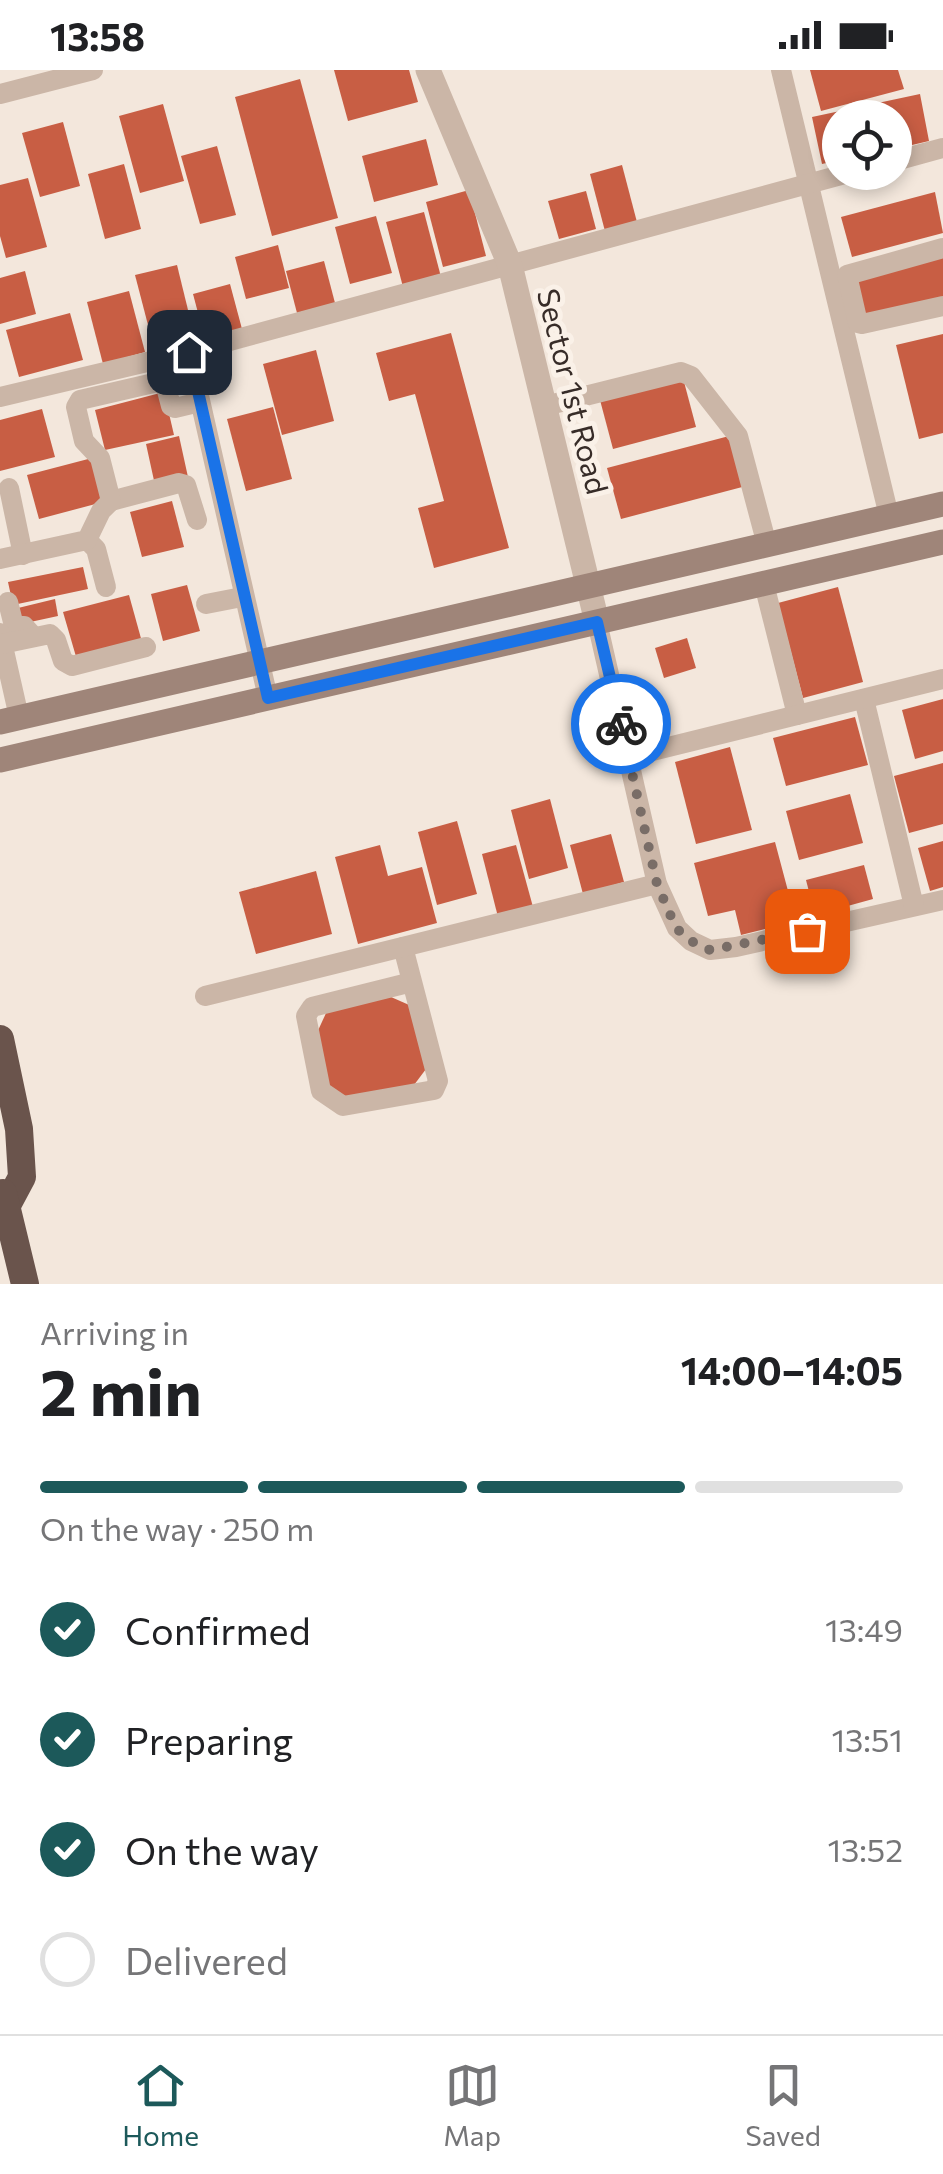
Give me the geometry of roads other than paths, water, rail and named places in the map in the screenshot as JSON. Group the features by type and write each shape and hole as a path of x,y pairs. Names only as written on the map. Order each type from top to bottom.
{"highway":[{"path":"0,1039 19,1130 22,1177 3,1194 24,1284"}],"main road":[{"path":"10,719 943,504"},
{"path":"0,760 943,542"}],"street":[{"path":"0,94 93,70"},
{"path":"428,70 510,265 822,180"},
{"path":"781,70 889,516"},
{"path":"912,156 943,148"},
{"path":"943,248 847,275 858,323 943,306"},
{"name":"Sector 1st Road","path":"0,398 189,352 510,265 597,622"},
{"path":"189,352 268,698"},
{"path":"545,406 681,372 690,376 738,436 767,545"},
{"path":"110,501 100,458 84,442 76,407 80,400 158,382 166,387 174,408 200,402"},
{"path":"88,540 110,501 178,484 186,485 197,520"},
{"path":"9,488 22,555"},
{"path":"0,560 88,540"},
{"path":"88,540 96,549 106,587"},
{"path":"764,584 797,715"},
{"path":"206,604 242,597"},
{"path":"8,602 14,626 24,626 33,636"},
{"path":"597,622 657,884 676,928 691,941 710,950 943,900"},
{"path":"10,719 1,639 50,634 63,661 72,666 146,648"},
{"path":"628,757 943,679"},
{"path":"864,699 914,906"},
{"path":"206,996 657,884"},
{"path":"403,947 438,1081 434,1090 343,1106 321,1091 306,1016 312,1007 412,982"}]}
